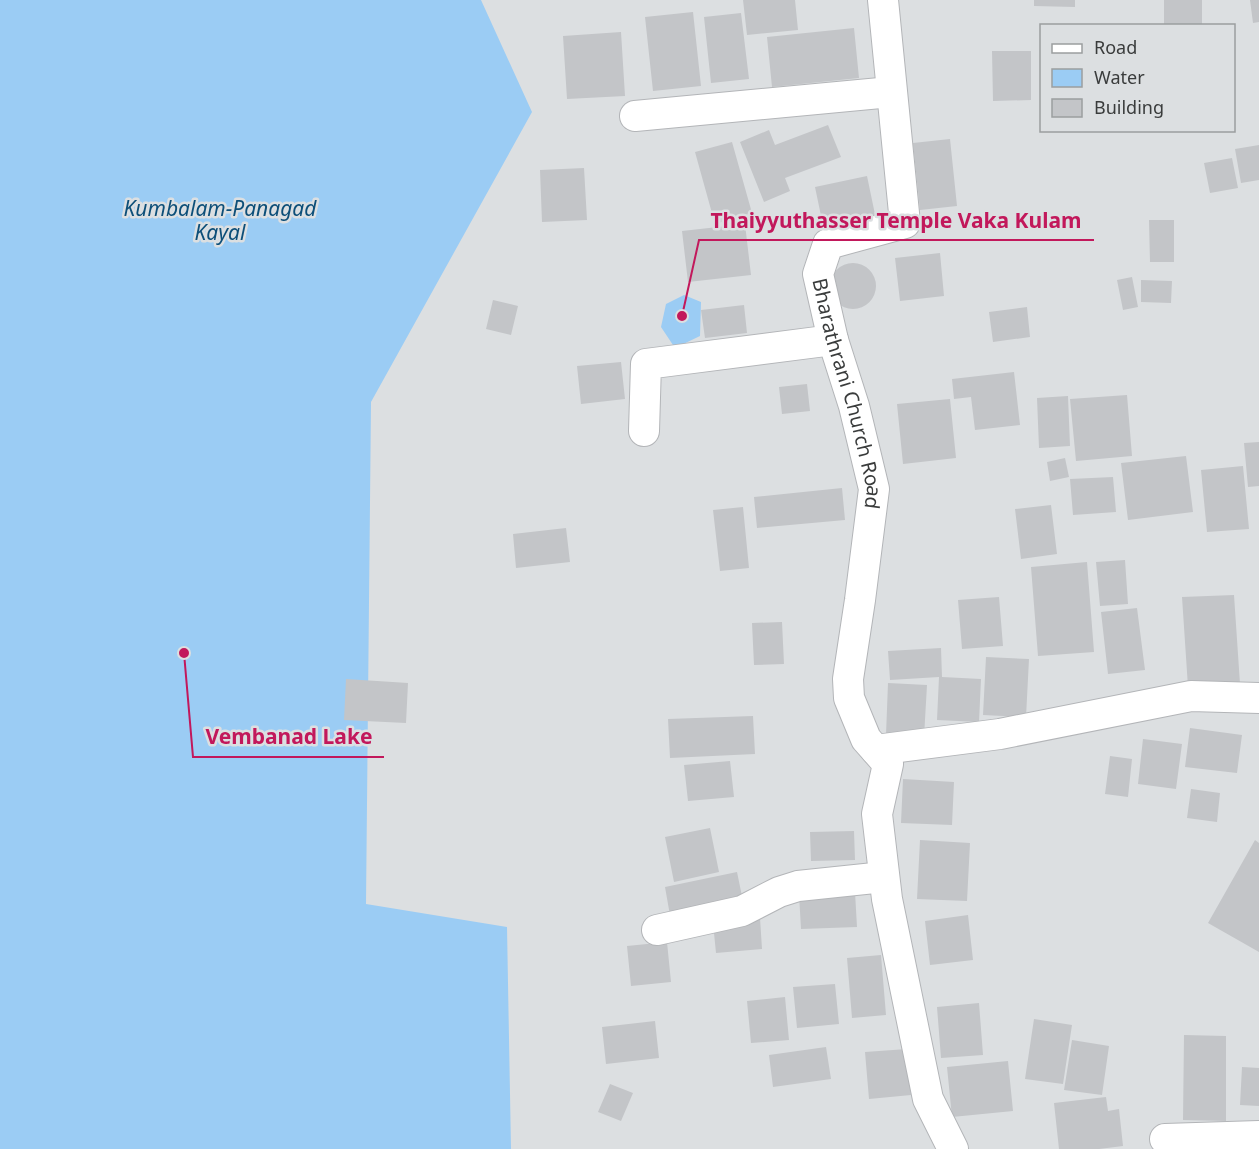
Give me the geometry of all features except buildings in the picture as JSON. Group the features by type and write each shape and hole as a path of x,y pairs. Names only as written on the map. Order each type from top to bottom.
{"street":[{"name":"Bharathrani Church Road","path":"882,757 866,739 849,698 848,679 861,600 874,489 854,406 833,340 818,274 828,244 905,223 883,0"},
{"path":"635,116 891,92"},
{"path":"644,431 646,364 833,340"},
{"path":"953,1149 928,1100 893,931 884,877 878,814 882,757 1191,696 1259,699"},
{"path":"657,930 742,911 779,892 798,886 884,877"},
{"path":"1165,1138 1259,1136"}],"water":[{"name":"Kumbalam-Panagad Kayal","path":"0,0 481,0 532,112 371,402 366,904 507,927 511,1149 0,1149"},
{"path":"684,295 701,302 700,336 675,348 661,327 666,304"}],"place":[{"name":"Thaiyyuthasser Temple Vaka Kulam","path":"682,316"},
{"name":"Vembanad Lake","path":"184,653"}]}
